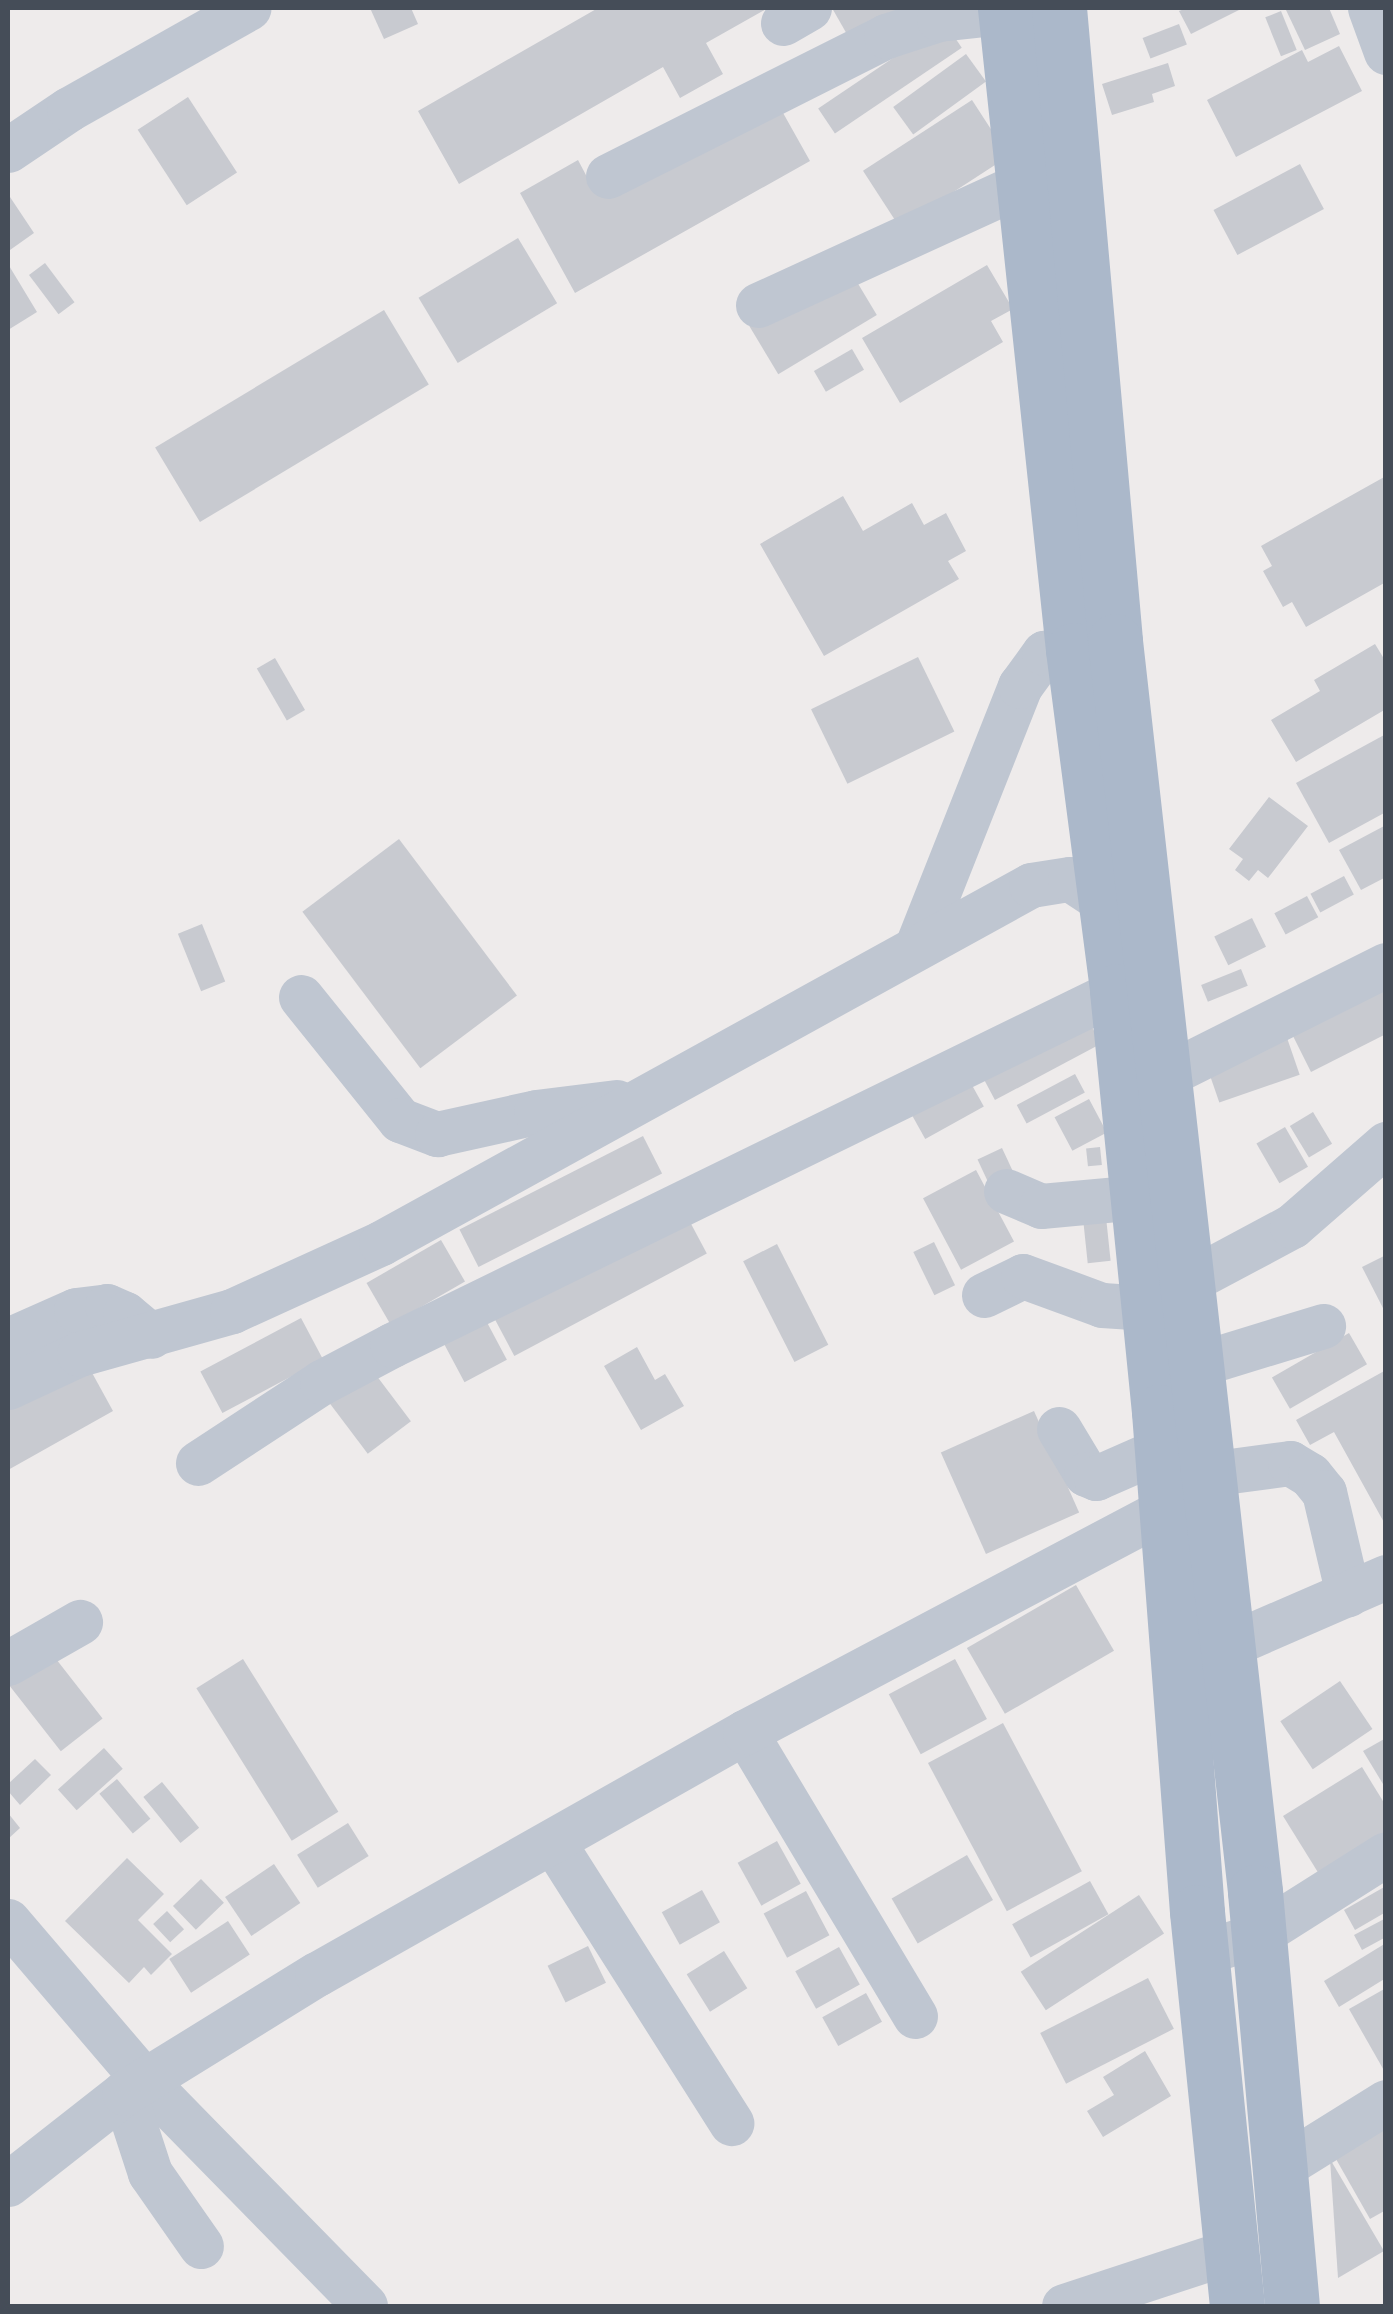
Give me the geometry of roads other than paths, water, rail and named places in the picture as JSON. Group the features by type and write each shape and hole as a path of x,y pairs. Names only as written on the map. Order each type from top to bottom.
{"main road":[{"path":"1019,8 1024,183 1094,646 1166,1075 1168,1295 1185,1421 1227,1646 1292,2306"},
{"path":"1059,8 1108,904 1138,1198 1168,1295"},
{"path":"1185,1421 1167,1509 1201,1952 1237,2306"}],"street":[{"path":"8,150 69,109 248,8"},
{"path":"608,176 886,36 939,20 1019,8"},
{"path":"1370,8 1386,52"},
{"path":"758,305 1024,183"},
{"path":"917,946 1020,686 1044,653 1094,646"},
{"path":"8,1387 78,1354 232,1311 382,1244 1031,885 1070,880 1108,904"},
{"path":"1166,1075 1386,965"},
{"path":"198,1463 322,1382 392,1345 1118,991"},
{"path":"302,996 400,1120 437,1134 536,1112 638,1100"},
{"path":"984,1295 1023,1276 1125,1310 1168,1295 1292,1226 1386,1144"},
{"path":"1006,1191 1041,1206 1066,1207 1138,1198"},
{"path":"8,1340 76,1310 107,1306 125,1314 151,1336"},
{"path":"1059,1429 1086,1474 1096,1478 1322,1326"},
{"path":"1185,1421 1290,1463 1310,1475 1324,1492 1367,1586 1227,1646"},
{"path":"8,2184 134,2086 317,1974 745,1732 1167,1509"},
{"path":"8,1663 80,1622"},
{"path":"745,1732 915,2016"},
{"path":"553,1842 731,2124"},
{"path":"1201,1952 1258,1934 1386,1854"},
{"path":"8,1920 134,2086 365,2306"},
{"path":"134,2086 150,2173 202,2246"},
{"path":"1280,2168 1386,2102"},
{"path":"1064,2306 1232,2250"}]}
